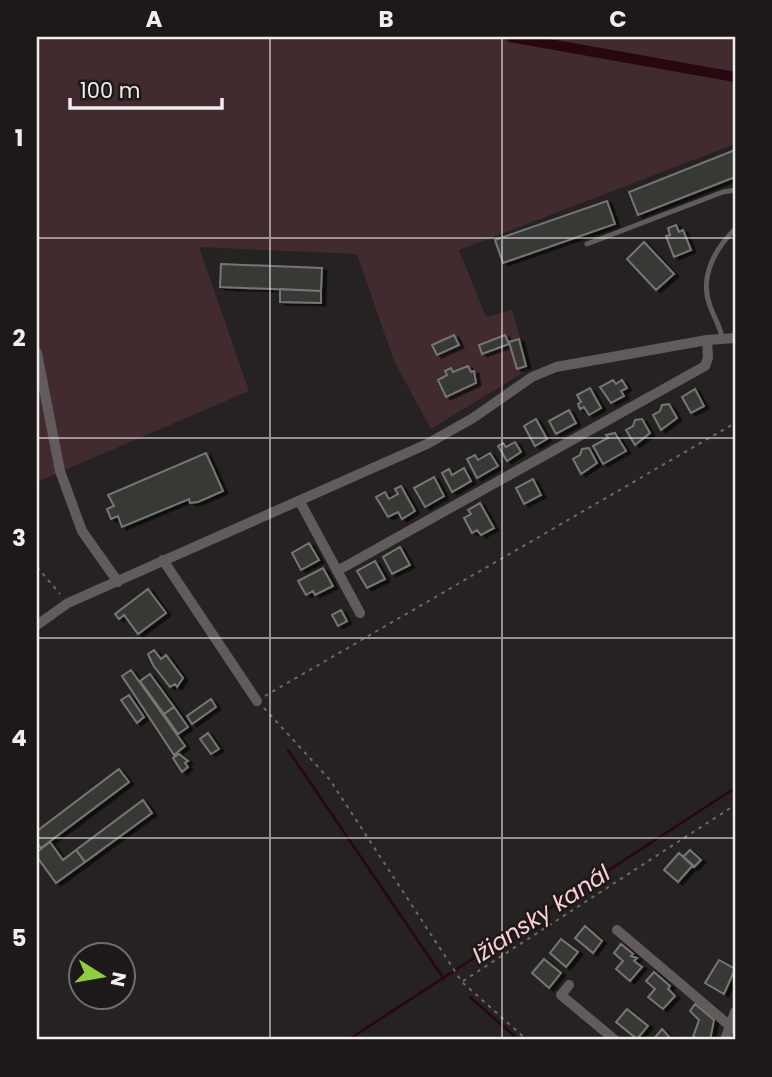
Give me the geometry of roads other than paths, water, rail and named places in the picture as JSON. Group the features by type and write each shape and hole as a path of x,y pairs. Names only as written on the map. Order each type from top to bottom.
{"street":[{"path":"37,625 68,603 427,444 473,418 532,377 555,367 707,340 735,338"},
{"path":"337,571 705,366 708,358 707,340"},
{"path":"37,353 60,471 82,531 118,582"},
{"path":"300,502 360,613"},
{"path":"163,560 257,701"},
{"path":"617,930 730,1026"},
{"path":"569,985 561,995 615,1040"},
{"path":"724,1040 735,1012"}],"lane":[{"path":"587,244 723,192 735,190"},
{"path":"722,338 719,323 710,307 706,284 718,249 735,229"}],"waterway":[{"path":"510,37 735,77"},
{"path":"288,750 444,979"},
{"name":"Ižiansky kanál","path":"348,1040 735,788"},
{"path":"470,997 519,1040"}]}
